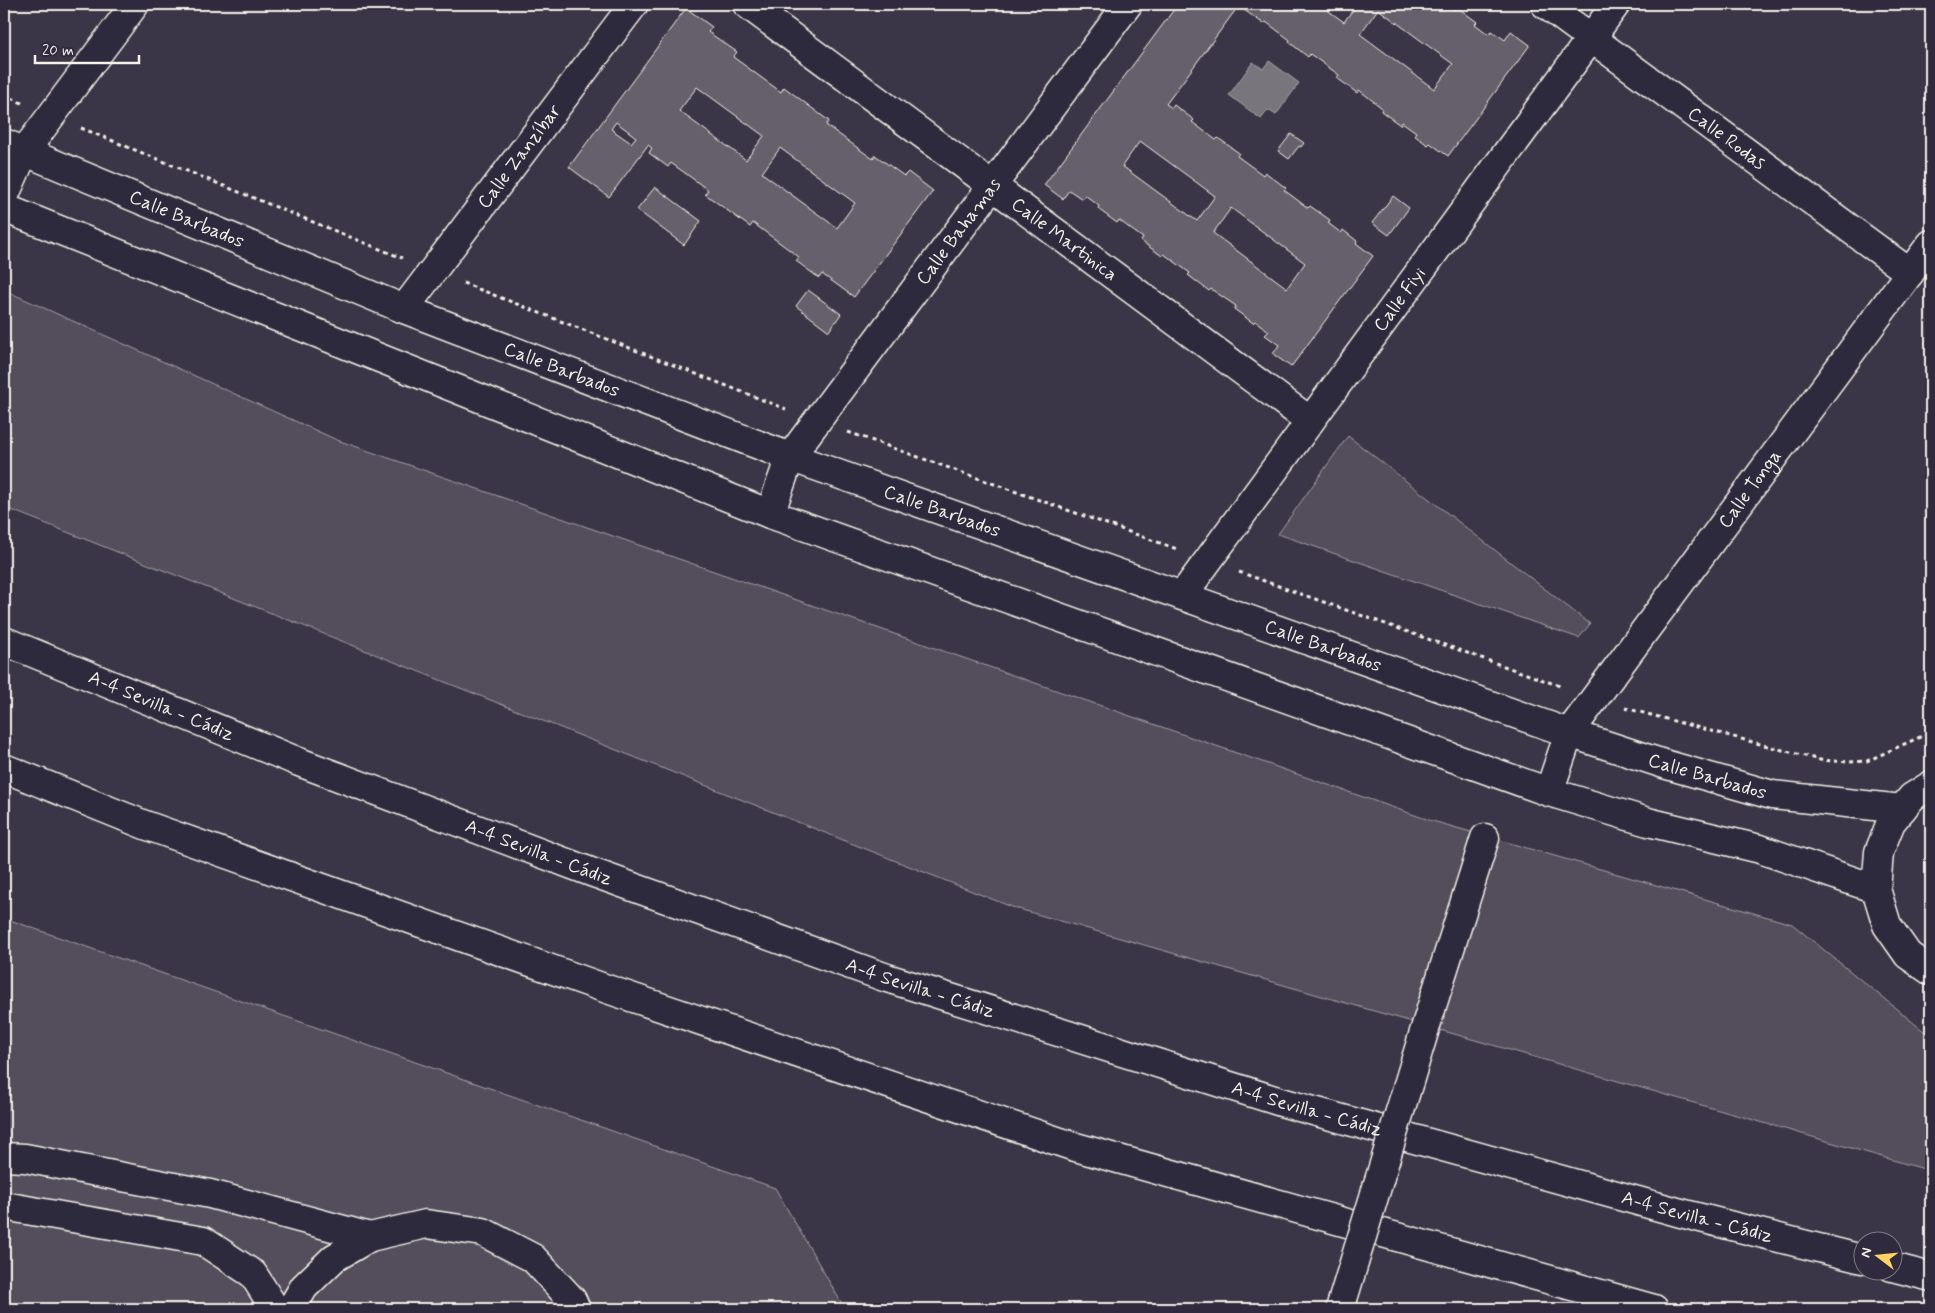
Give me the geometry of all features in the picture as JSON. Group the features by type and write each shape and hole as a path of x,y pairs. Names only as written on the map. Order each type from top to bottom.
{"main road":[{"path":"4,197 14,148 51,116 135,4"},
{"name":"Calle Zanzíbar","path":"404,309 634,4"},
{"name":"Calle Martinica","path":"747,4 1310,421"},
{"name":"Calle Bahamas","path":"770,514 790,458 1128,4"},
{"name":"Calle Rodas","path":"1545,4 1910,273"},
{"name":"Calle Fiyi","path":"1182,596 1616,4"},
{"name":"Calle Barbados","path":"14,148 404,309 790,458 1569,733 1664,764 1772,795 1902,810"},
{"path":"4,208 770,514 1549,792 1648,822 1760,849 1876,889"},
{"name":"Calle Tonga","path":"1549,792 1569,733 1931,244"},
{"name":"A-4 Sevilla - Cádiz","path":"4,641 308,766 591,872 887,978 1281,1102 1681,1213 1852,1256"},
{"path":"4,768 145,825 607,989 1072,1146 1654,1309"},
{"path":"1931,785 1912,798 1891,822 1879,852 1876,889 1887,925 1908,955 1931,971"},
{"path":"1340,1309 1485,838"},
{"path":"4,1157 25,1158 210,1194 370,1237"},
{"path":"4,1206 14,1206 204,1241 253,1274 274,1309"},
{"path":"292,1309 304,1287 334,1258 370,1237 426,1224 483,1232 534,1258 582,1306"},
{"path":"1902,1270 1931,1277"}],"path":[{"path":"4,95 51,116 432,271 817,422 1646,715 1820,760 1850,762 1867,761 1931,732"}],"shaded area":[{"path":"1269,61 1299,83 1276,115 1268,110 1261,119 1229,95 1253,62 1263,69"},
{"path":"4,290 337,440 1429,820 1792,924 1931,1037 1931,1171 1012,907 4,507"},
{"path":"1348,436 1590,624 1579,638 1278,534"},
{"path":"4,918 775,1188 845,1309 4,1309"}],"building":[{"path":"1178,4 1240,4 1166,104 1172,108 1174,105 1194,120 1192,122 1216,140 1218,138 1239,153 1237,156 1263,175 1265,172 1286,188 1284,190 1308,208 1310,206 1330,220 1328,223 1341,233 1343,230 1373,256 1291,367 1273,354 1279,345 1265,335 1269,331 1255,321 1253,323 1234,309 1236,306 1211,289 1209,291 1188,275 1190,273 1164,254 1162,256 1141,241 1143,238 1119,220 1117,223 1098,209 1099,206 1085,195 1082,199 1069,190 1063,199 1044,185","holes":["1140,141 1215,196 1197,221 1122,166","1231,208 1305,263 1287,288 1213,233"]},
{"path":"1242,4 1319,4 1344,22 1357,4 1447,4 1455,10 1457,7 1477,22 1475,24 1488,34 1492,31 1505,40 1511,31 1530,45 1448,156 1430,143 1428,145 1418,138 1414,135 1416,132 1402,122 1400,125 1381,111 1382,108 1359,90 1357,93 1337,78 1339,75 1310,54 1308,57 1289,42 1290,40 1266,22 1264,24 1244,10 1246,7","holes":["1378,9 1453,64 1434,89 1360,34"]},
{"path":"686,8 712,27 708,32 737,52 733,57 781,92 784,87 829,121 826,125 873,159 875,155 904,176 908,172 933,191 854,297 822,274 819,278 796,261 799,257 753,223 750,227 705,194 708,190 685,173 671,163 668,167 649,153 652,148 648,145 609,197 569,167","holes":["697,87 764,136 746,160 679,111","616,122 636,137 631,143 611,129","780,148 855,203 837,228 762,173"]},
{"path":"1291,134 1304,143 1301,147 1299,146 1289,159 1278,151"},
{"path":"655,187 701,221 684,245 637,210"},
{"path":"1393,196 1409,208 1389,235 1372,223"},
{"path":"808,290 841,314 829,331 796,306"}]}
